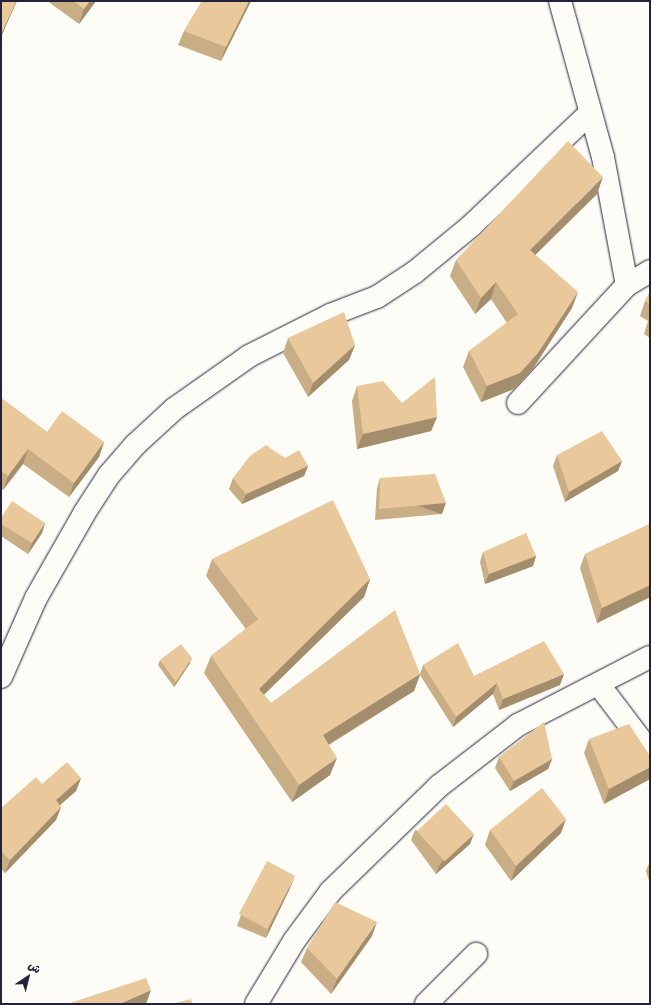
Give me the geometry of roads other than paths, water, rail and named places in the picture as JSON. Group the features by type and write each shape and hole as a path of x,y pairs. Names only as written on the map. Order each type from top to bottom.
{"street":[{"path":"560,1 603,157 627,285"},
{"path":"1,677 36,598 85,512 109,475 135,445 174,409 249,356 330,315 377,297 415,272 471,226 590,113"},
{"path":"518,403 627,285 650,271"},
{"path":"256,1004 294,941 331,891 390,829 476,755 518,725 650,658"},
{"path":"599,685 650,752"},
{"path":"426,1004 476,954"}]}
